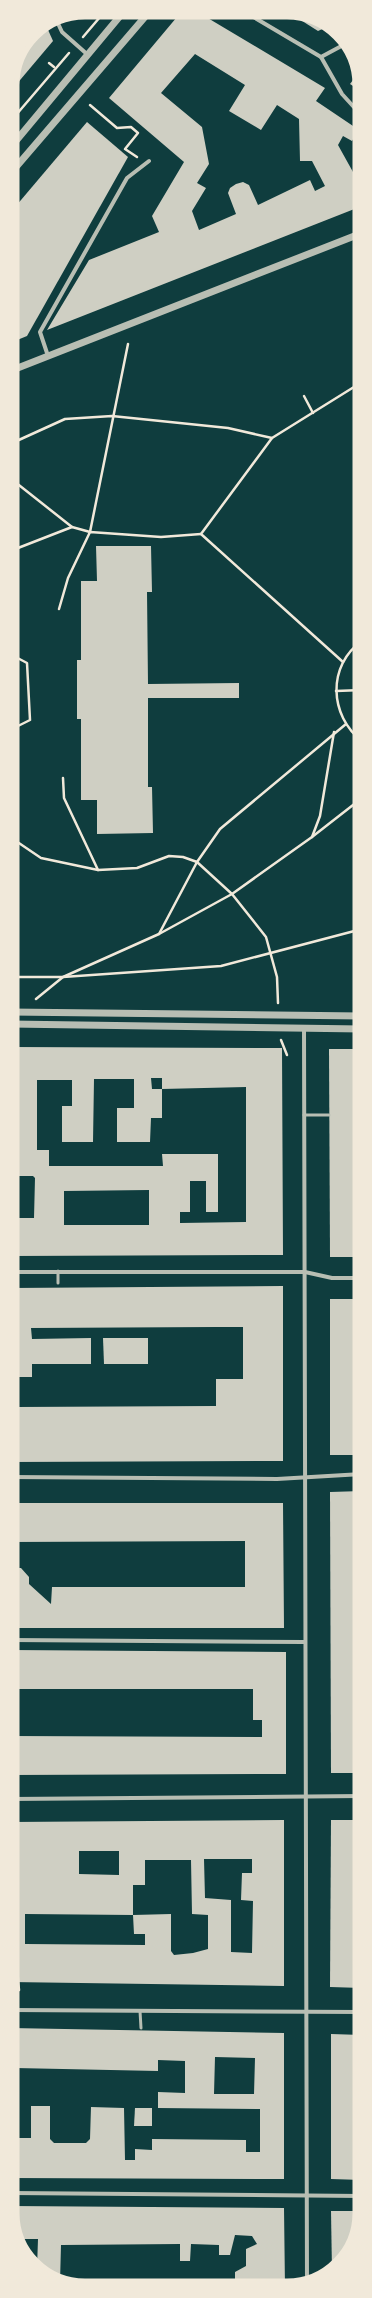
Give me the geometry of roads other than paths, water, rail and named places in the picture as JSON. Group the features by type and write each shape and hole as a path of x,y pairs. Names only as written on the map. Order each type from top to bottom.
{"street":[{"path":"17,140 119,17"},
{"path":"17,166 145,17"},
{"path":"253,17 321,57 342,94 355,108"},
{"path":"58,23 62,32 89,55"},
{"path":"321,57 342,44"},
{"path":"48,356 40,332 127,178 149,161"},
{"path":"17,367 355,236"},
{"path":"17,1012 355,1016"},
{"path":"17,1024 355,1029"},
{"path":"304,1029 304,1642 307,1798 307,2278"},
{"path":"17,1272 305,1272 332,1278 355,1278"},
{"path":"17,1476 269,1479 355,1474"},
{"path":"17,1640 304,1642"},
{"path":"17,1799 307,1798 355,1796"},
{"path":"17,2010 355,2012"},
{"path":"17,2193 355,2196"}],"lane":[{"path":"304,1114 330,1115"},
{"path":"58,1271 58,1283"},
{"path":"140,2011 141,2028"}]}
